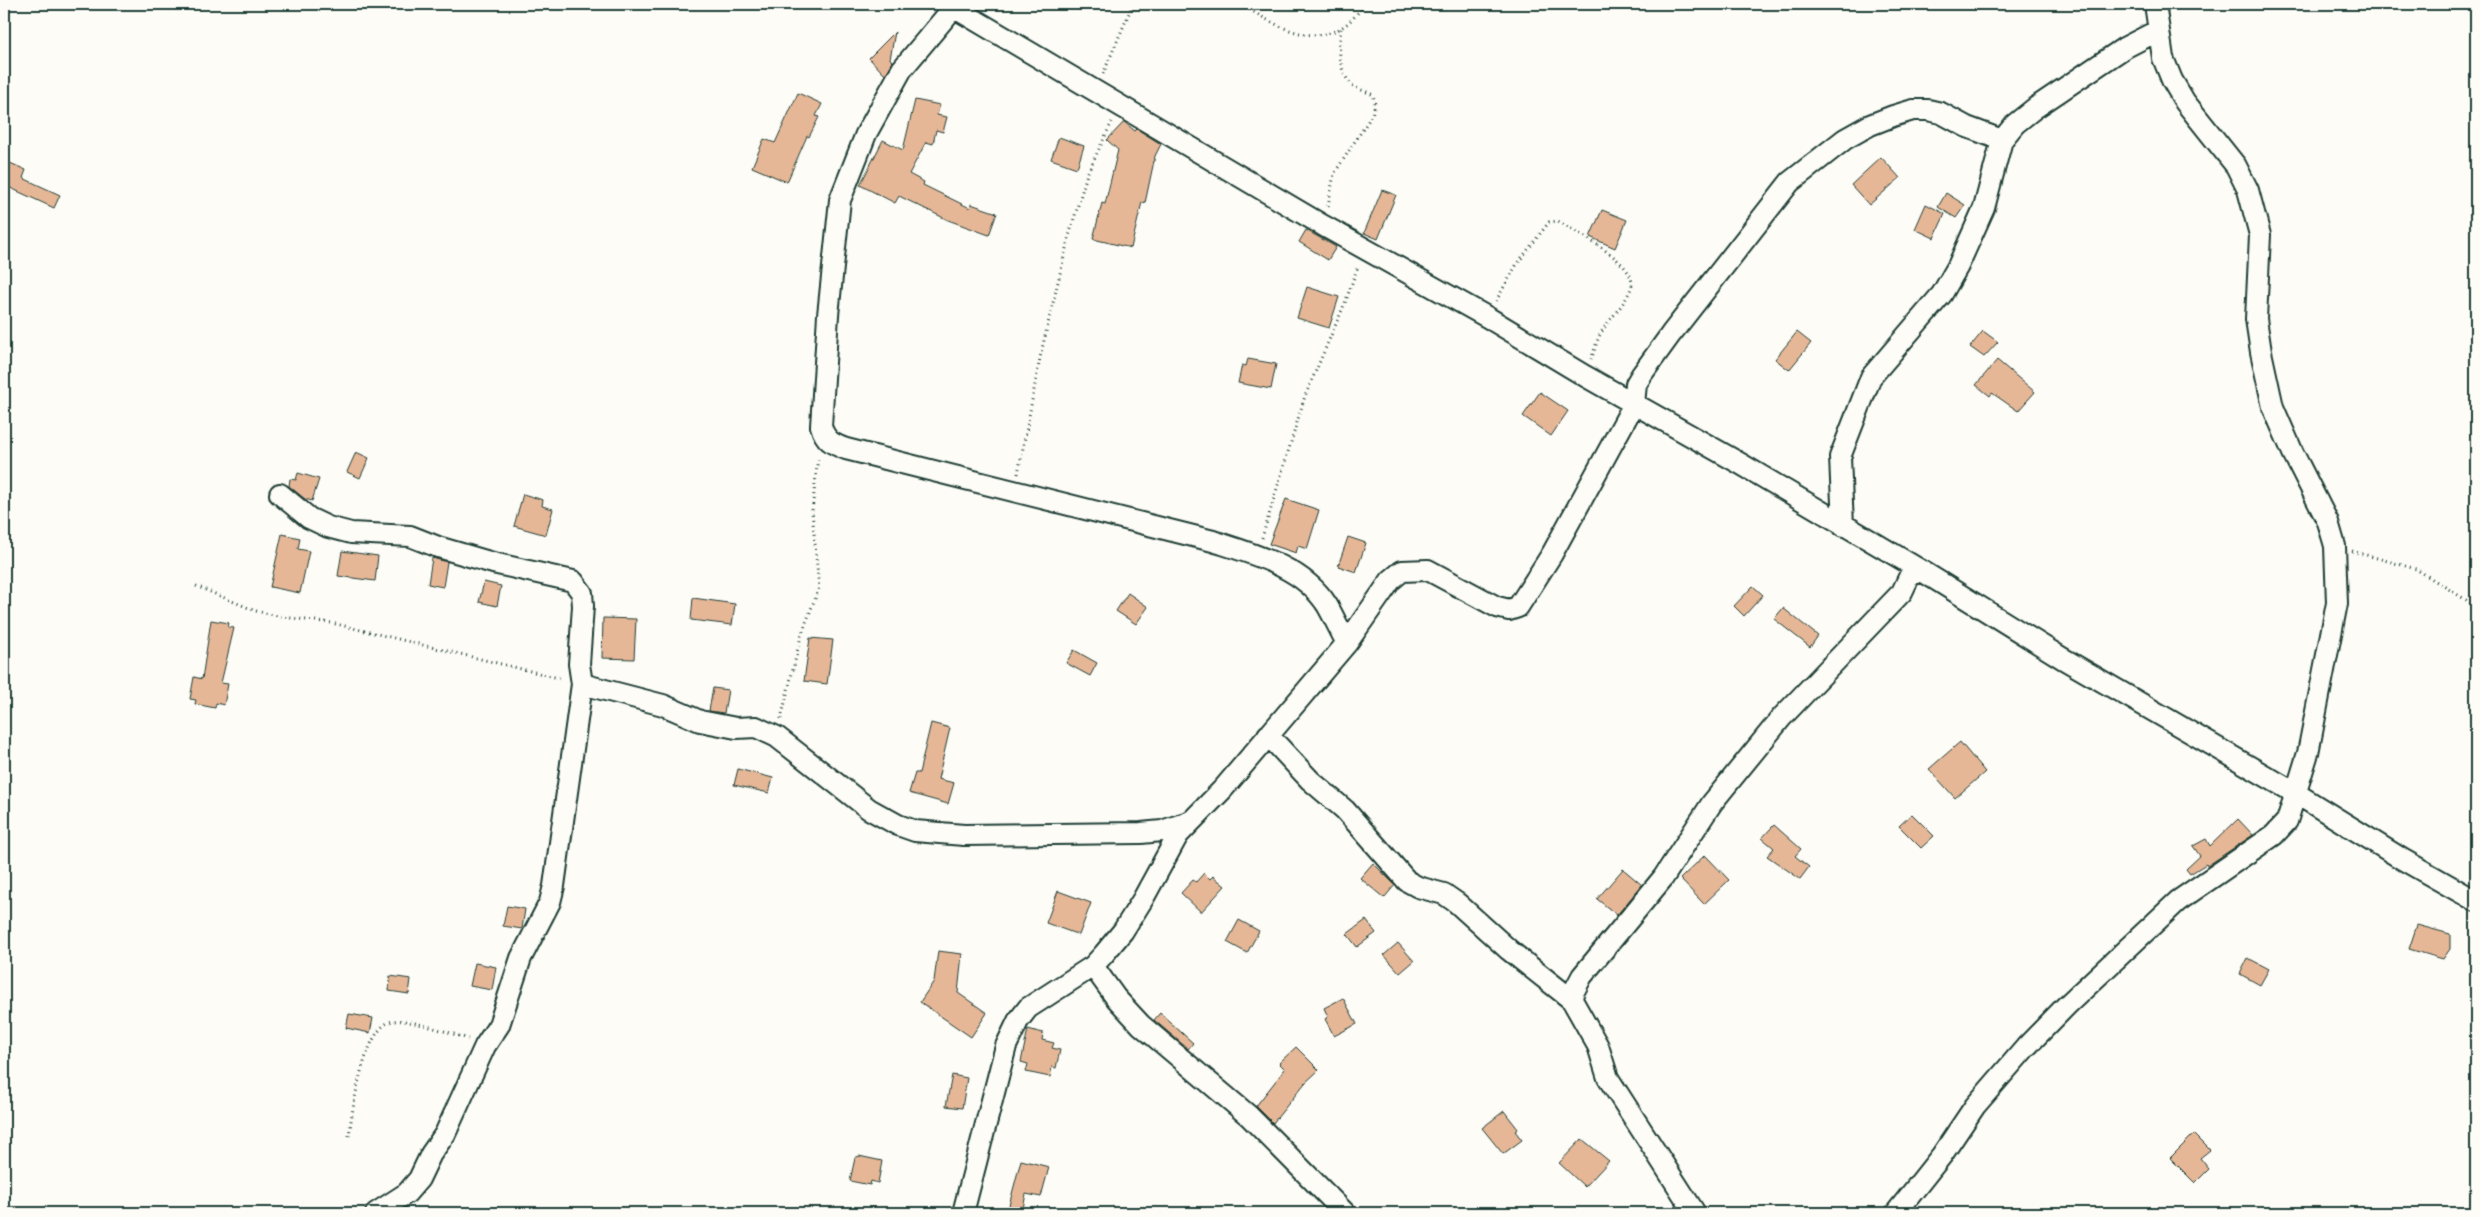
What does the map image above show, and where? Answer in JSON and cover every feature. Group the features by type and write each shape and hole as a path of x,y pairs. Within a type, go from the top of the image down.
{"street":[{"path":"1896,1213 1937,1162 1975,1106 2026,1047 2067,1005 2178,902 2274,835 2287,821 2297,794 2325,669 2337,603 2335,546 2328,522 2293,453 2273,407 2256,319 2260,235 2248,190 2236,166 2176,88 2163,58 2155,4"},
{"path":"1346,643 1326,604 1315,592 1282,566 1257,555 1213,541 846,450 832,444 824,437 821,426 822,410 840,200 866,134 902,69 951,6 1324,226 1487,317 1585,376 1742,464 1843,526 1922,571 2062,658 2297,794 2402,859 2476,901"},
{"path":"1843,526 1840,457 1871,377 1942,294 1958,266 1984,208 2002,140 2015,124 2035,108 2124,48 2158,32"},
{"path":"963,1213 1006,1046 1018,1021 1028,1008 1093,966 1123,931 1143,899 1173,843 1223,789 1346,643 1391,580 1402,571 1428,570 1496,607 1509,610 1518,607 1524,601 1552,554 1634,404 1636,384 1790,182 1845,139 1870,125 1913,110 1928,110 1941,113 1967,127 2002,140"},
{"path":"280,494 310,518 328,527 351,533 410,536 438,548 573,581 582,593 583,606 579,664 582,684 554,886 550,902 521,958 499,1026 485,1046 445,1134 431,1154 419,1179 407,1194 376,1213"},
{"path":"1572,1000 1573,993 1582,976 1663,878 1712,803 1782,717 1902,592 1910,575 1922,571"},
{"path":"582,684 663,705 700,721 736,728 756,727 777,737 870,809 898,825 915,831 964,835 1141,832 1162,830 1193,820"},
{"path":"1268,735 1310,780 1345,810 1407,881 1418,887 1444,894 1457,902 1509,950 1572,1000 1598,1046 1608,1078 1695,1213"},
{"path":"1093,966 1116,998 1141,1025 1256,1122 1345,1213"}],"path":[{"path":"1096,91 1133,4"},
{"path":"1241,4 1281,27 1300,33 1318,34 1341,28 1365,4"},
{"path":"1324,226 1334,174 1372,115 1375,104 1373,96 1353,85 1342,66 1339,47 1341,28"},
{"path":"1014,493 1041,354 1070,236 1087,174 1120,105"},
{"path":"1487,317 1517,264 1549,222 1558,221 1607,252 1627,268 1631,276 1632,287 1601,332 1585,376"},
{"path":"1257,555 1305,396 1346,303 1364,248"},
{"path":"777,737 801,636 819,588 812,511 819,453 824,437"},
{"path":"2335,546 2416,569 2476,606"},
{"path":"196,586 256,611 282,618 332,623 502,662 582,684"},
{"path":"350,1136 356,1087 369,1051 383,1027 393,1021 407,1022 456,1035 485,1046"}],"building":[{"path":"895,32 890,59 893,62 885,75 869,58"},
{"path":"798,93 822,104 816,116 819,117 809,137 807,136 787,182 752,167 764,139 775,143"},
{"path":"915,100 940,105 937,115 947,117 943,132 936,130 933,144 926,142 909,174 924,182 923,185 970,208 971,204 997,213 989,235 948,220 899,196 895,203 860,185 883,140 903,150"},
{"path":"1124,122 1135,131 1137,129 1161,144 1155,156 1145,203 1142,202 1131,248 1093,239 1102,203 1105,204 1118,150 1107,140"},
{"path":"1059,137 1084,146 1077,168 1051,159"},
{"path":"1881,157 1900,178 1869,205 1851,185"},
{"path":"10,163 26,170 23,178 60,195 54,208 4,185 4,177"},
{"path":"1382,190 1396,195 1378,239 1364,233"},
{"path":"1946,193 1965,205 1956,218 1938,207"},
{"path":"1926,204 1945,214 1934,238 1915,229"},
{"path":"1602,210 1627,220 1615,248 1590,237"},
{"path":"1306,230 1336,247 1328,260 1299,242"},
{"path":"1307,287 1339,297 1329,328 1297,318"},
{"path":"1983,331 1998,342 1984,357 1970,347"},
{"path":"1797,332 1811,343 1789,370 1775,359"},
{"path":"1248,359 1276,364 1271,389 1238,383 1242,365 1246,366"},
{"path":"1997,360 2035,392 2018,411 1992,393 1990,396 1976,385"},
{"path":"1540,392 1568,411 1551,436 1523,416"},
{"path":"356,452 369,458 360,478 347,472"},
{"path":"298,473 319,479 312,501 305,499 289,486 290,479 296,480"},
{"path":"523,494 543,500 542,506 553,509 546,535 514,526"},
{"path":"1286,499 1319,510 1307,549 1298,546 1296,553 1269,544"},
{"path":"282,534 300,538 298,549 309,551 300,593 270,587"},
{"path":"1348,537 1366,543 1356,572 1338,566"},
{"path":"342,551 378,556 375,581 338,576"},
{"path":"432,558 447,562 443,587 428,584"},
{"path":"484,582 501,586 497,606 479,602"},
{"path":"1753,586 1763,595 1744,616 1734,606"},
{"path":"1128,593 1148,607 1136,624 1116,611"},
{"path":"693,598 735,604 732,625 691,620"},
{"path":"1783,608 1818,636 1810,647 1774,619"},
{"path":"603,618 636,619 634,659 602,658"},
{"path":"211,620 229,623 228,627 234,628 221,683 228,684 224,705 216,703 215,708 195,704 196,700 190,699 194,677 202,679"},
{"path":"810,638 833,640 827,684 804,681"},
{"path":"1074,650 1097,663 1090,676 1066,663"},
{"path":"713,688 728,690 724,713 709,711"},
{"path":"931,723 950,728 938,779 954,783 948,804 909,793 915,773 919,773"},
{"path":"1960,742 1985,772 1955,798 1929,769"},
{"path":"738,769 773,778 769,793 734,785"},
{"path":"1912,814 1934,836 1921,848 1899,826"},
{"path":"2238,819 2253,835 2207,866 2206,864 2190,874 2186,869 2200,856 2193,846 2206,839 2210,846"},
{"path":"1774,825 1801,849 1795,856 1809,867 1800,879 1767,856 1774,848 1762,838"},
{"path":"1705,855 1729,880 1704,904 1680,879"},
{"path":"1373,863 1395,885 1384,898 1360,878"},
{"path":"1623,869 1642,885 1617,915 1597,899"},
{"path":"1204,873 1210,879 1213,876 1225,886 1201,912 1181,893 1193,880 1196,882"},
{"path":"1058,891 1091,903 1079,935 1046,923"},
{"path":"507,906 525,909 522,929 503,926"},
{"path":"1239,920 1259,931 1247,953 1227,942"},
{"path":"1366,920 1376,933 1357,947 1347,934"},
{"path":"2417,925 2450,934 2450,949 2443,959 2409,949"},
{"path":"1398,943 1414,961 1400,973 1384,955"},
{"path":"938,951 962,954 958,993 987,1013 971,1037 920,1002 934,981"},
{"path":"2248,958 2269,969 2260,985 2240,974"},
{"path":"475,963 496,967 492,990 470,986"},
{"path":"390,976 411,979 409,994 389,991"},
{"path":"1343,998 1357,1024 1334,1036 1325,1019 1328,1017 1324,1008"},
{"path":"1160,1013 1193,1043 1188,1049 1154,1020"},
{"path":"349,1014 373,1018 370,1033 346,1028"},
{"path":"1028,1029 1043,1033 1042,1040 1054,1043 1052,1048 1060,1050 1056,1068 1052,1067 1050,1077 1026,1072 1028,1064 1021,1062"},
{"path":"1296,1047 1319,1070 1305,1083 1273,1123 1256,1106 1285,1069 1279,1063"},
{"path":"952,1075 967,1078 962,1108 946,1106"},
{"path":"1504,1111 1518,1129 1515,1131 1522,1140 1503,1154 1482,1128"},
{"path":"2194,1134 2210,1150 2200,1158 2209,1169 2195,1183 2170,1158"},
{"path":"1582,1139 1609,1161 1585,1187 1559,1163"},
{"path":"859,1156 882,1161 878,1183 871,1181 870,1185 850,1181 855,1158"},
{"path":"1021,1160 1049,1167 1041,1197 1026,1194 1022,1213 1007,1213"}]}
